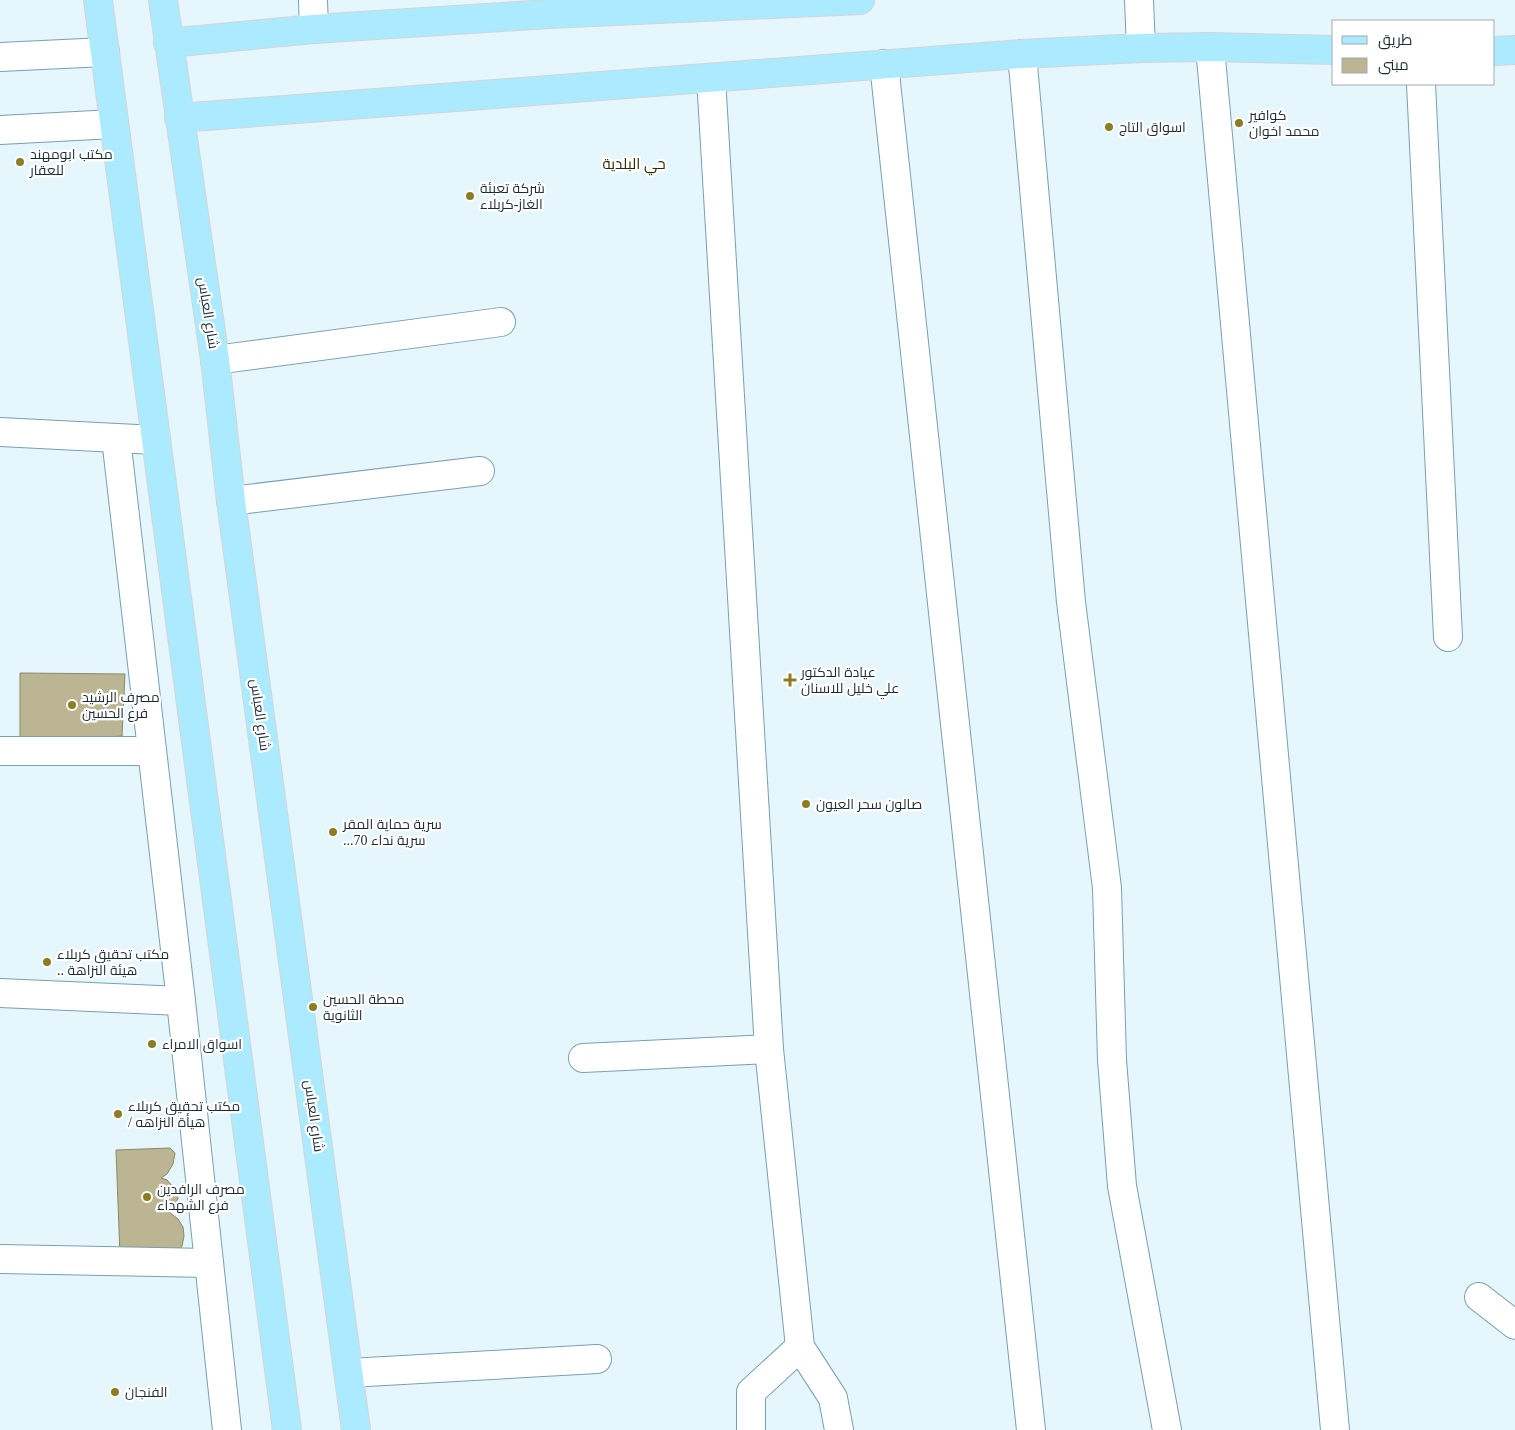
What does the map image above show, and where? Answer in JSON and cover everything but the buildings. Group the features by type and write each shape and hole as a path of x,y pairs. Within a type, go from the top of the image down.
{"main road":[{"path":"98,0 287,1430"},
{"name":"شارع العباس","path":"163,0 215,360 231,501 356,1430"},
{"path":"168,43 548,7 860,0"},
{"path":"179,118 1022,54 1141,48 1210,47 1332,50"},
{"path":"1495,51 1515,50"}],"street":[{"path":"313,0 314,29"},
{"path":"1140,0 1141,48"},
{"path":"1210,47 1335,1430"},
{"path":"0,57 105,52"},
{"path":"1022,54 1071,602 1106,888 1112,1060 1122,1186 1167,1430"},
{"path":"884,64 1031,1430"},
{"path":"711,78 770,1049 800,1347 833,1398 838,1430"},
{"path":"1422,85 1448,636"},
{"path":"0,130 114,124"},
{"path":"215,360 501,322"},
{"path":"0,432 156,440"},
{"path":"116,438 227,1430"},
{"path":"231,501 480,471"},
{"path":"0,752 152,751"},
{"path":"0,993 180,1001"},
{"path":"583,1058 770,1049"},
{"path":"0,1259 209,1263"},
{"path":"1479,1297 1515,1325"},
{"path":"751,1430 751,1392 800,1347"},
{"path":"348,1374 597,1359"},
{"path":"282,1430 287,1430"}],"place":[{"name":"كوافير محمد اخوان","path":"1239,123"},
{"name":"اسواق التاج","path":"1109,127"},
{"name":"مكتب ابومهند للعقار","path":"20,162"},
{"name":"شركة تعبئة الغاز-كربلاء","path":"470,196"},
{"name":"عيادة الدكتور علي خليل للاسنان","path":"790,680"},
{"name":"مصرف الرشيد فرع الحسين","path":"72,705"},
{"name":"صالون سحر العيون","path":"806,804"},
{"name":"سرية حماية المقر ...سرية نداء 70","path":"333,832"},
{"name":"مكتب تحقيق كربلاء .. هيئة النزاهة","path":"47,962"},
{"name":"محطة الحسين الثانوية","path":"313,1007"},
{"name":"اسواق الامراء","path":"152,1044"},
{"name":"مكتب تحقيق كربلاء / هيأة النزاهه","path":"118,1114"},
{"name":"مصرف الرافدين فرع الشهداء","path":"147,1197"},
{"name":"الفنجان","path":"115,1392"}],"district":[{"name":"حي البلدية","path":"634,164"}]}
